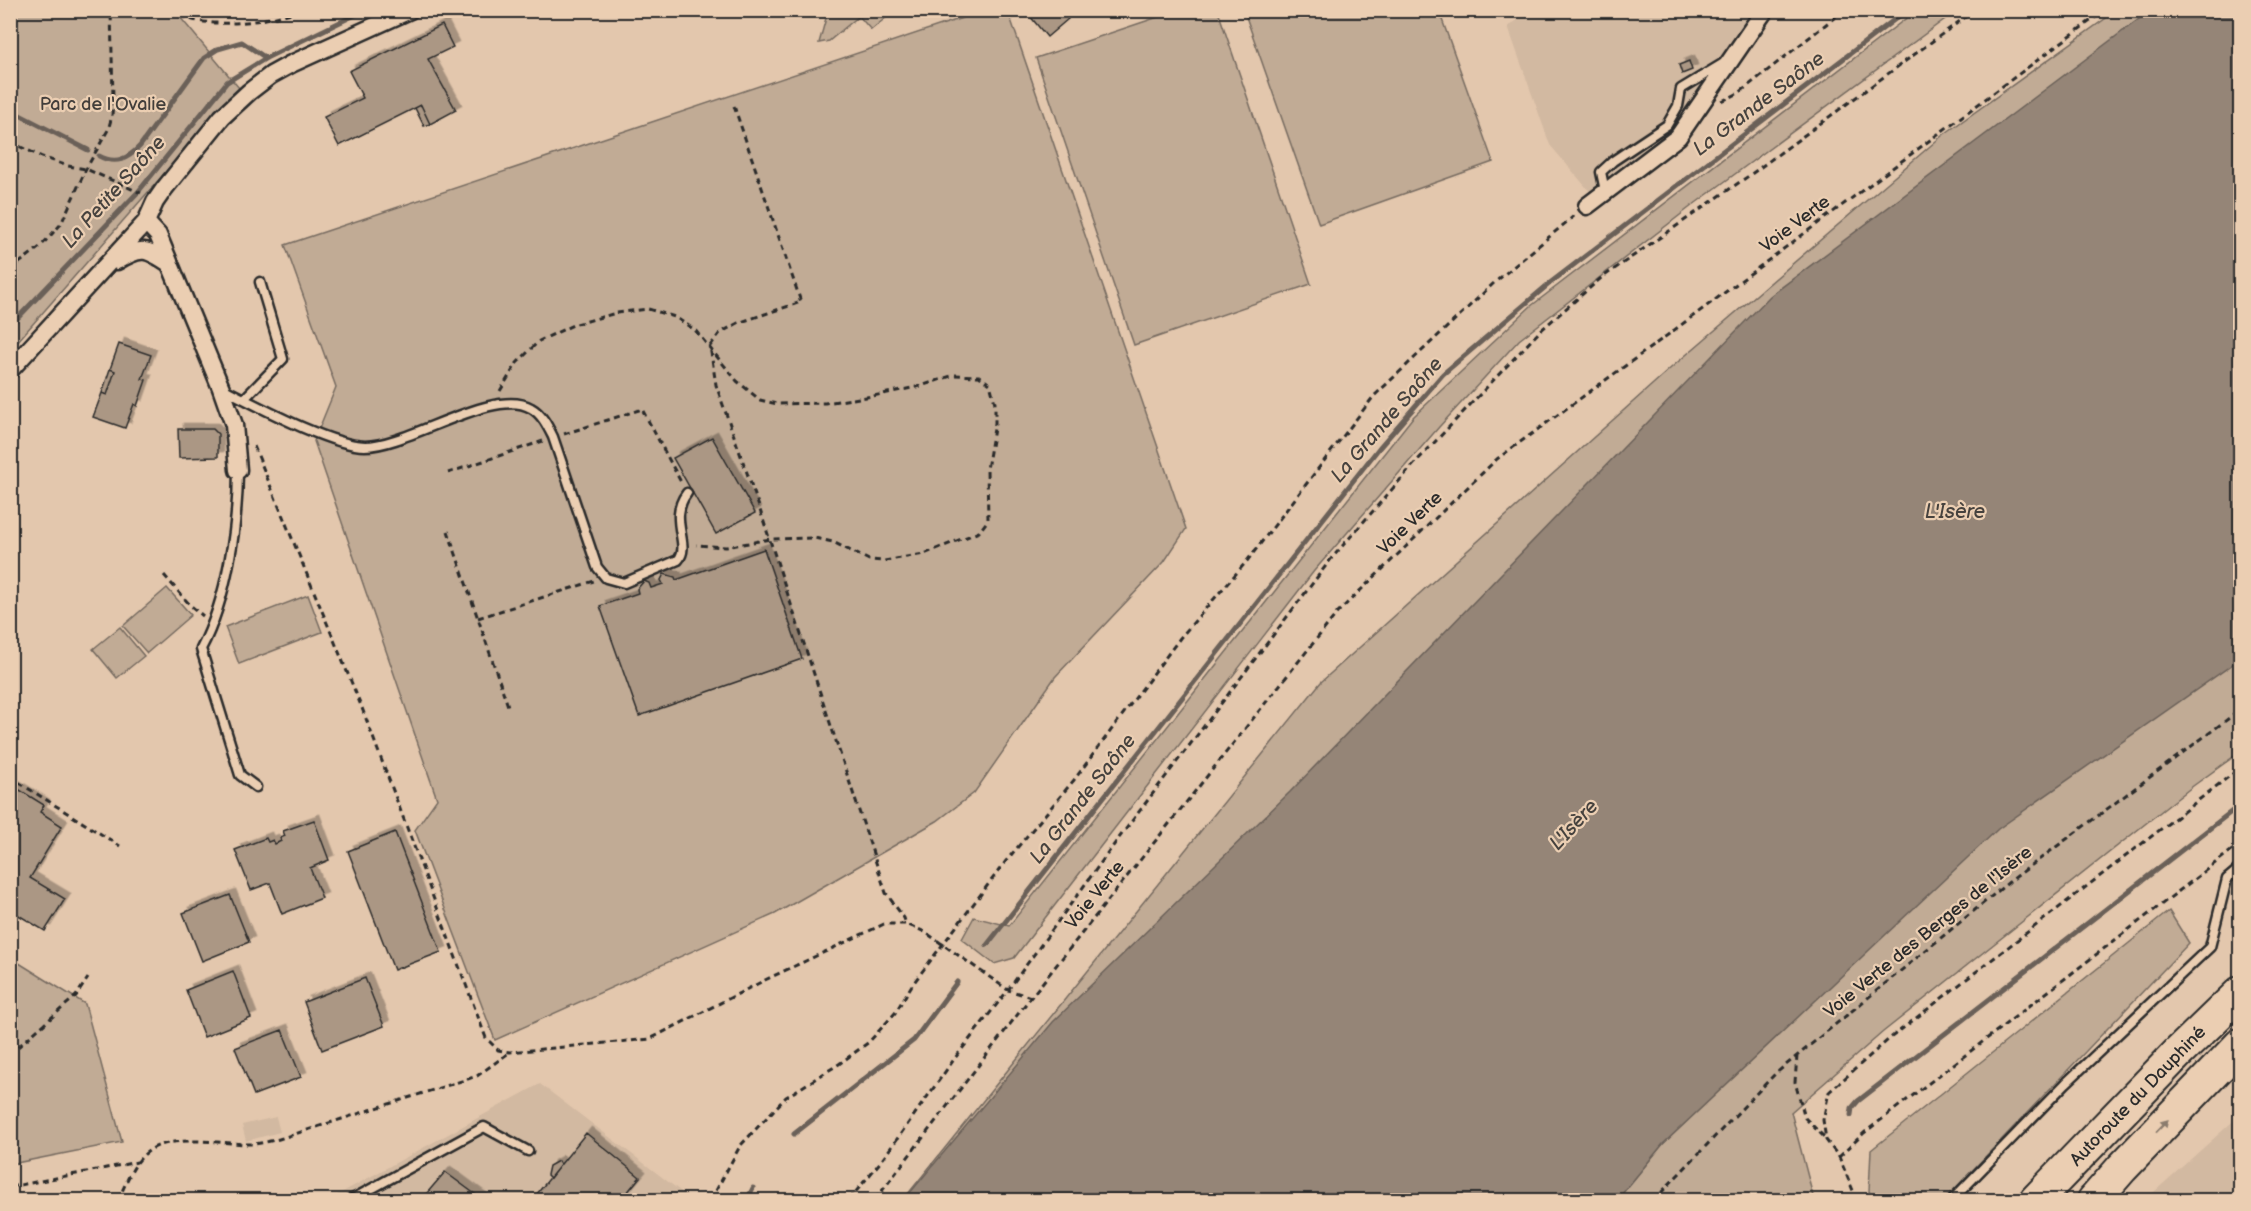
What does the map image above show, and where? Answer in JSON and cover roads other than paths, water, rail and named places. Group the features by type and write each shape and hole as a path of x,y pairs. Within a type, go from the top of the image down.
{"highway":[{"name":"Autoroute du Dauphiné","path":"2036,1200 2178,1053 2241,993"},
{"path":"2094,1200 2241,1045"}],"street":[{"path":"10,370 146,222 164,189 222,117 249,92 271,75 291,64 410,10"},
{"path":"1587,206 1678,137 1701,108 1729,60 1765,10"},
{"path":"146,222 158,235 221,388 234,425 238,470"},
{"path":"102,271 134,251 151,251 170,264"}],"lane":[{"path":"1605,191 1601,172 1666,124 1678,106 1681,89 1729,60"},
{"path":"244,399 283,358 260,282"},
{"path":"221,388 335,439 365,446 397,439 491,406 512,403 531,408 545,422 553,437 597,567 606,578 624,582 678,560 683,549 677,516 680,502 687,493"},
{"path":"238,470 233,537 213,619 201,649 240,776 256,787"},
{"path":"1952,1200 2066,1083 2210,947 2227,879 2241,868"},
{"path":"351,1200 484,1128 528,1151"}],"water":[{"name":"L'Isère","path":"2151,10 2240,11 2240,659 1998,829 1663,1144 1617,1200 904,1200 1053,1022 1290,792 1770,296"}],"waterway":[{"name":"La Petite Saône","path":"10,326 138,192 227,82 266,58 365,10"},
{"name":"La Grande Saône","path":"987,945 1379,448 1443,374 1550,283 1907,10"},
{"path":"99,156 116,160 135,151 204,58 218,49 242,42 266,58"},
{"path":"10,110 88,150"},
{"path":"1851,1115 1852,1108 1858,1101 2240,805"},
{"name":"La Grande Saône","path":"794,1134 914,1040 957,982"},
{"name":"La Grande Saône","path":"747,1200 753,1188"}],"park label":[{"name":"Parc de l'Ovalie","path":"103,104"}]}
